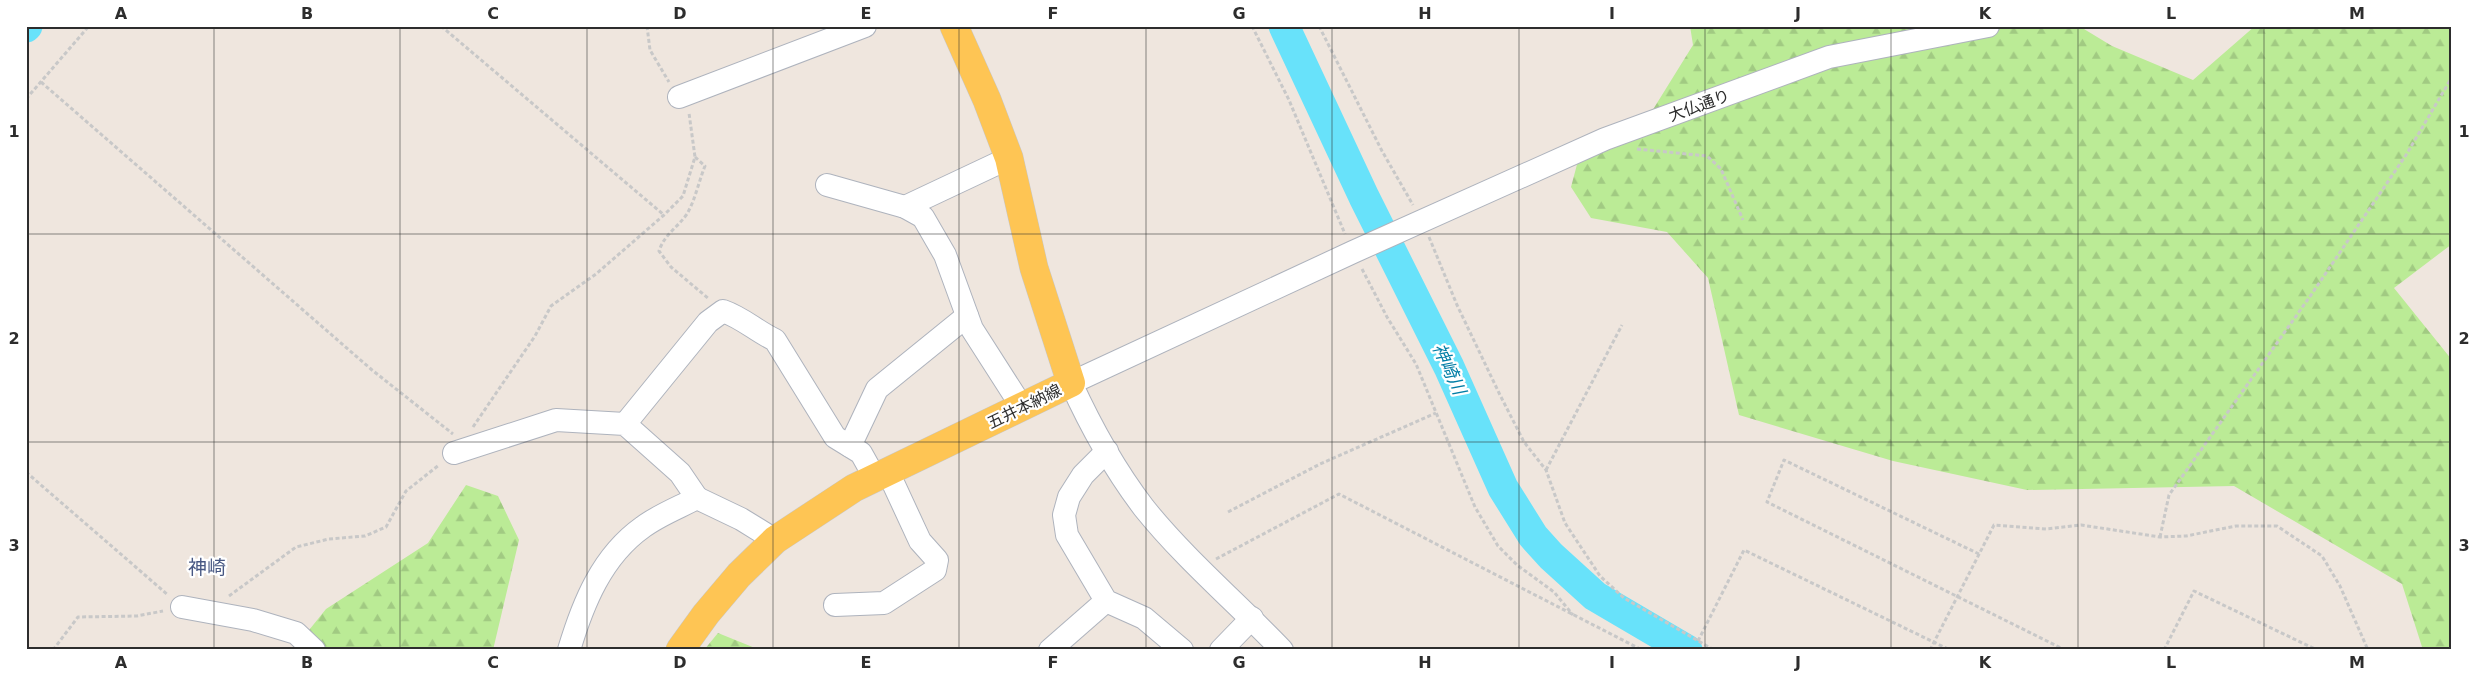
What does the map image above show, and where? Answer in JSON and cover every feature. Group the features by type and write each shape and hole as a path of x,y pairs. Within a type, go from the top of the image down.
{"main road":[{"name":"五井本納線","path":"680,650 706,614 739,575 775,540 854,488 1071,383 1034,268 1009,158 987,100 954,26"}],"street":[{"path":"679,97 865,26"},
{"name":"大仏通り","path":"1071,383 1353,252 1606,139 1829,57 1988,26"},
{"path":"905,206 1009,158"},
{"path":"827,185 905,206 923,217 945,255 972,330 1022,407"},
{"path":"625,424 708,322 723,311 738,317 760,333 775,340 835,437 862,453 881,475 920,541 937,560 935,570 884,603 836,605"},
{"path":"850,446 877,389 967,316"},
{"path":"1071,383 1086,417 1123,479 1145,509 1200,568 1282,650"},
{"path":"458,447 556,420 625,424 680,473 697,498 741,518 775,540"},
{"path":"1107,451 1083,475 1069,497 1064,515 1068,535 1075,550 1106,600 1144,618 1182,650"},
{"path":"569,650 581,610 590,590 625,542 643,526 697,498"},
{"path":"1050,650 1106,600"},
{"path":"182,607 253,620 296,633 314,650"},
{"path":"1221,650 1252,618"}],"path":[{"path":"26,99 89,26"},
{"path":"440,26 664,214"},
{"path":"226,599 296,547 329,539 365,536 386,526 406,491 458,447 535,336 551,306 596,274 682,196 695,157 690,115 650,50 647,26"},
{"path":"1252,26 1289,100 1353,252 1386,317 1416,364 1475,506 1498,546 1517,565 1554,592 1573,615"},
{"path":"1319,26 1382,151 1422,221 1457,305 1524,442 1546,470 1565,523 1600,576 1624,598 1714,650"},
{"path":"2160,537 2169,495 2311,295 2406,155 2452,77"},
{"path":"41,82 458,447"},
{"path":"1606,139 1622,147 1707,156 1721,169 1743,220"},
{"path":"695,157 705,166 688,212 663,239 659,251 671,267 723,311"},
{"path":"1546,470 1622,325"},
{"path":"1228,512 1320,464 1436,413"},
{"path":"1979,554 1784,460 1767,502 2065,650"},
{"path":"26,472 182,607"},
{"path":"1200,568 1339,494 1642,650"},
{"path":"1930,650 1994,525 2046,529 2081,525 2160,537 2186,536 2236,526 2277,526 2322,556 2340,586 2368,650"},
{"path":"1698,642 1744,550 1950,650"},
{"path":"2164,650 2194,591 2317,650"},
{"path":"53,650 78,618 138,616 182,607"}],"green space":[{"path":"1690,26 2079,26 2112,46 2193,80 2255,26 2452,26 2452,244 2394,288 2452,360 2452,650 2423,650 2402,584 2234,486 2027,490 1893,461 1739,415 1708,278 1667,232 1591,218 1571,187 1579,157 1644,124 1693,45"},
{"path":"466,485 498,496 519,540 493,650 293,650 326,609 428,543"},
{"path":"718,633 760,650 704,650"}],"waterway":[{"name":"神崎川","path":"1284,26 1364,197 1449,367 1503,488 1533,536 1551,556 1595,596 1687,650"}],"district":[{"name":"神崎","path":"207,567"}]}
